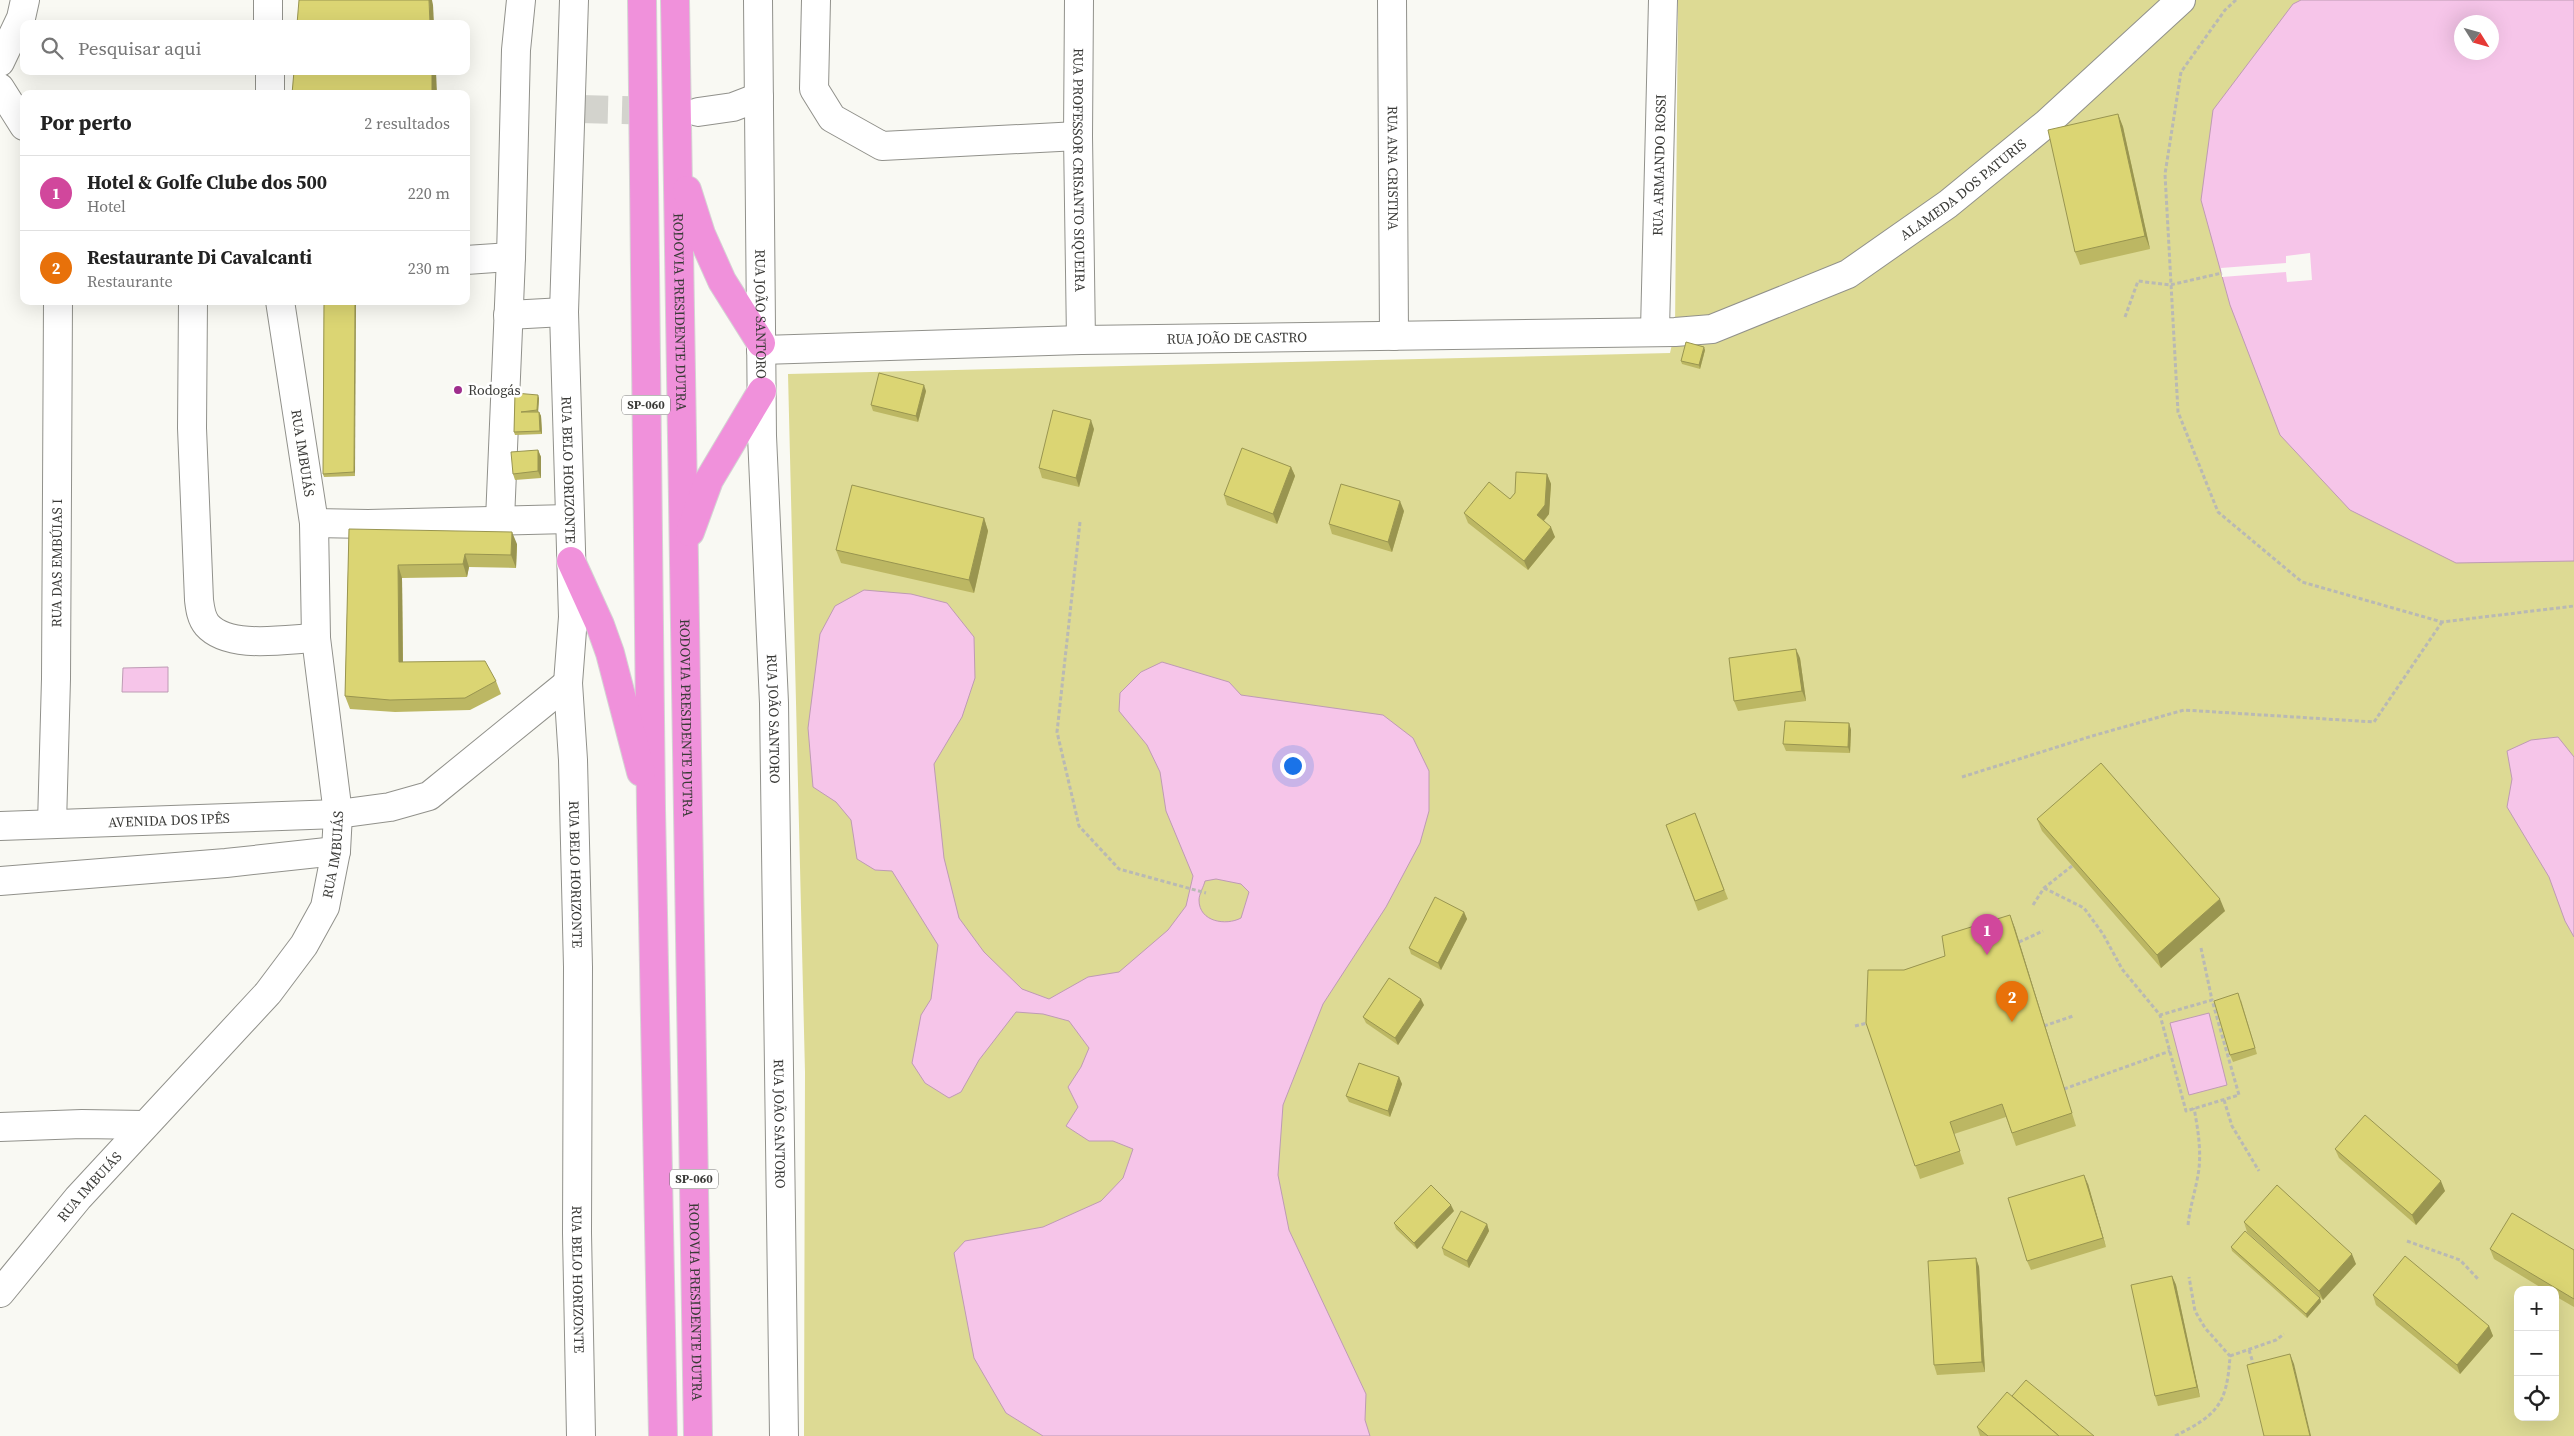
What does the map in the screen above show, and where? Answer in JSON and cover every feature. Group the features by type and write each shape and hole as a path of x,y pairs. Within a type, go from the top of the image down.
{"highway":[{"name":"SP-060","path":"642,0 651,809 663,1436"},
{"name":"RODOVIA PRESIDENTE DUTRA","path":"675,0 698,1436"},
{"path":"678,159 701,234 722,281 761,347"},
{"path":"684,552 710,480 762,391"},
{"path":"571,560 600,625 610,653 651,809"}],"street":[{"path":"20,20 25,0"},
{"path":"268,0 268,20"},
{"path":"500,520 512,257 516,50 521,0"},
{"name":"RUA BELO HORIZONTE","path":"574,0 575,104 564,312 573,617 568,683 573,760 578,967 577,1233 581,1436"},
{"name":"RUA JOÃO SANTORO","path":"758,0 761,347 774,703 784,1436"},
{"path":"816,0 814,89 832,118 882,146 1078,136"},
{"name":"RUA PROFESSOR CRISANTO SIQUEIRA","path":"1079,0 1078,136 1081,340"},
{"name":"RUA ANA CRISTINA","path":"1392,0 1394,336"},
{"name":"RUA ARMANDO ROSSI","path":"1655,330 1663,0"},
{"name":"ALAMEDA DOS PATURIS","path":"1712,329 1848,274 1948,204 2047,124 2181,0"},
{"path":"0,62 20,20"},
{"path":"270,75 270,90"},
{"path":"0,88 20,120"},
{"path":"698,112 733,107 759,97"},
{"path":"470,260 512,257"},
{"name":"RUA DAS EMBÚIAS I","path":"52,824 56,679 58,305"},
{"path":"193,305 192,428 198,600 202,615 207,625 222,636 236,640 316,638"},
{"name":"RUA IMBUIÁS","path":"0,1293 78,1198 268,993 304,945 325,907 336,851 338,814 316,638 314,523 281,305"},
{"path":"508,315 564,312"},
{"name":"RUA JOÃO DE CASTRO","path":"761,347 1712,329"},
{"path":"314,523 368,524 569,518"},
{"name":"AVENIDA DOS IPÊS","path":"0,826 338,814 390,807 429,796 568,683"},
{"path":"0,881 226,863 336,851"},
{"path":"0,1127 82,1124 145,1125"}],"path":[{"path":"2236,0 2226,10 2181,72 2165,174 2178,412 2218,512 2302,582 2442,622 2574,606"},
{"path":"2125,317 2138,281 2170,285 2222,273"},
{"path":"1080,522 1056,732 1079,826 1118,869 1206,893"},
{"path":"1962,777 2092,736 2184,710 2374,722 2442,622"},
{"path":"2033,905 2044,888 2072,866"},
{"path":"2044,888 2084,908 2103,934 2122,969 2160,1015 2186,1111 2239,1096 2212,1000 2201,948"},
{"path":"2019,942 2042,931"},
{"path":"2160,1015 2212,1000"},
{"path":"2044,1026 2073,1016"},
{"path":"1855,1026 1871,1022"},
{"path":"2064,1089 2170,1051"},
{"path":"2224,1100 2232,1126 2259,1171"},
{"path":"2188,1224 2190,1202 2199,1174 2198,1126 2194,1108"},
{"path":"2407,1241 2460,1260 2478,1279"},
{"path":"2175,1436 2205,1421 2221,1404 2229,1374 2230,1356 2205,1328 2195,1311 2189,1277"},
{"path":"2230,1356 2276,1340 2284,1334"},
{"path":"2250,1350 2256,1373"}],"shaded area":[{"path":"1678,0 2574,0 2574,1436 804,1436 805,1072 788,374 1670,353 1675,331"},
{"path":"2301,0 2574,0 2574,561 2456,563 2350,510 2280,435 2230,305 2201,200 2213,110 2293,4"},
{"path":"864,590 911,594 947,603 974,637 975,678 962,717 934,764 944,858 959,918 984,952 1022,989 1049,999 1088,977 1119,972 1168,930 1186,906 1193,876 1166,811 1160,772 1147,745 1119,711 1120,693 1141,672 1162,662 1229,682 1241,695 1383,715 1413,738 1429,771 1429,811 1420,843 1386,907 1323,1004 1283,1105 1278,1175 1289,1230 1366,1394 1365,1420 1370,1436 1043,1436 1006,1413 974,1358 954,1253 965,1241 1043,1227 1101,1201 1123,1178 1133,1149 1113,1141 1089,1141 1066,1126 1078,1107 1068,1087 1081,1067 1089,1048 1069,1021 1043,1014 1016,1012 979,1060 961,1092 949,1098 925,1083 912,1063 921,1015 931,999 938,945 892,871 875,870 857,859 851,820 836,802 813,787 808,728 820,634 835,606","holes":["1216,879 1241,884 1249,892 1241,918 1221,922 1203,913 1199,900 1205,881"]},
{"path":"168,667 168,692 122,692 123,668"},
{"path":"2558,737 2574,757 2574,937 2565,921 2549,877 2507,807 2512,779 2507,751 2531,740"},
{"path":"2209,1013 2227,1085 2189,1095 2170,1023"}],"pier":[{"path":"2310,253 2312,280 2287,282 2286,272 2222,277 2221,268 2286,263 2286,256"}],"building":[{"path":"299,0 429,0 430,20 297,20"},
{"path":"294,75 432,75 432,90 292,90"},
{"path":"2118,114 2145,236 2075,252 2048,130"},
{"path":"324,305 355,305 354,472 323,474"},
{"path":"1686,342 1704,347 1699,365 1681,361"},
{"path":"879,373 924,385 916,416 871,405"},
{"path":"515,393 538,395 537,410 521,412 539,412 540,431 514,432"},
{"path":"1053,410 1091,420 1076,478 1039,468"},
{"path":"1242,448 1291,467 1273,514 1224,495"},
{"path":"538,450 538,471 513,474 511,452"},
{"path":"1516,472 1547,474 1545,505 1537,515 1551,527 1524,561 1464,513 1489,482 1510,499 1515,493"},
{"path":"1341,484 1400,501 1388,542 1329,524"},
{"path":"852,485 984,518 969,580 836,550"},
{"path":"349,529 512,532 511,555 465,554 463,564 398,565 399,662 485,661 496,681 465,698 390,700 345,696"},
{"path":"1796,649 1802,691 1734,701 1729,658"},
{"path":"1785,721 1849,723 1848,747 1783,744"},
{"path":"2101,763 2220,899 2157,955 2037,819"},
{"path":"1695,813 1724,890 1695,901 1666,825"},
{"path":"1435,897 1464,912 1438,963 1409,948"},
{"path":"2010,915 2072,1113 2012,1133 2002,1104 1950,1122 1960,1151 1915,1166 1866,1023 1868,970 1904,970 1945,956 1942,936"},
{"path":"1389,978 1421,999 1395,1038 1363,1017"},
{"path":"2238,993 2255,1048 2230,1055 2214,1001"},
{"path":"1359,1063 1399,1077 1388,1111 1346,1096"},
{"path":"2365,1115 2441,1181 2412,1215 2335,1149"},
{"path":"2084,1175 2103,1238 2027,1261 2008,1198"},
{"path":"1431,1185 1451,1205 1414,1243 1394,1223"},
{"path":"2277,1185 2352,1254 2319,1291 2244,1222"},
{"path":"1461,1211 1487,1224 1467,1261 1442,1248"},
{"path":"2512,1213 2574,1250 2574,1299 2559,1290 2559,1286 2552,1286 2490,1249"},
{"path":"2245,1231 2320,1298 2306,1314 2231,1247"},
{"path":"2405,1256 2489,1326 2457,1365 2373,1295"},
{"path":"1976,1258 1982,1362 1934,1365 1928,1261"},
{"path":"2172,1276 2197,1387 2155,1396 2131,1285"},
{"path":"2290,1354 2310,1436 2264,1436 2247,1365"},
{"path":"2026,1380 2094,1436 2059,1436 2012,1396"},
{"path":"2007,1392 2059,1436 1988,1436 1977,1427"}],"tunnel":[{"path":"580,109 698,112"}],"place":[{"name":"Rodogás","path":"458,390"},
{"name":"Hotel & Golfe Clube dos 500","path":"1987,955"},
{"name":"Restaurante Di Cavalcanti","path":"2012,1022"}]}
